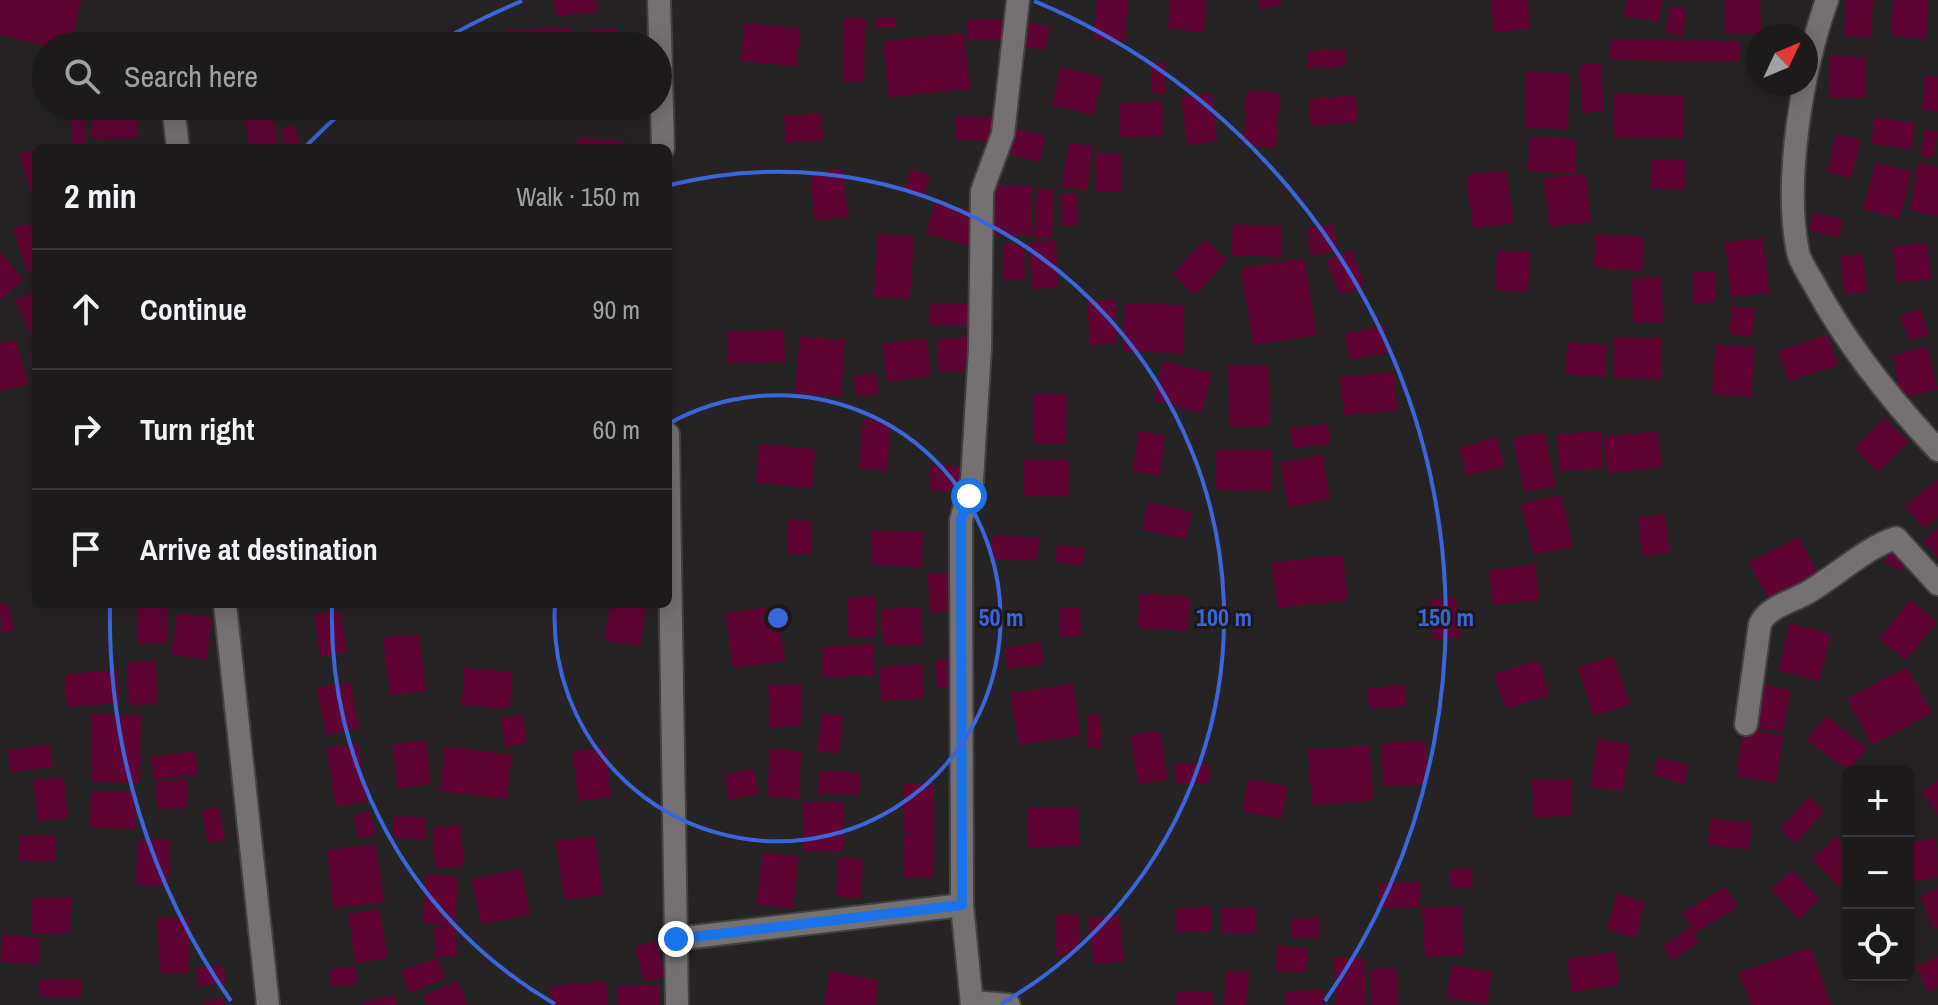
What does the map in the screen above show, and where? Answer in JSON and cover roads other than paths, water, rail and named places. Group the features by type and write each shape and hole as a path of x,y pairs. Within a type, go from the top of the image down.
{"street":[{"path":"659,0 660,32"},
{"path":"1009,1005 972,1004 962,905 961,520 972,481 980,349 982,191 1003,134 1018,0"},
{"path":"1827,0 1814,38 1792,172 1798,254 1833,320 1903,413 1938,450"},
{"path":"175,120 178,144"},
{"path":"662,120 663,144"},
{"path":"1746,724 1760,624 1767,613 1809,592 1896,538 1938,584"},
{"path":"225,608 268,1005"},
{"path":"671,608 677,1005"},
{"path":"676,939 962,905"}]}
